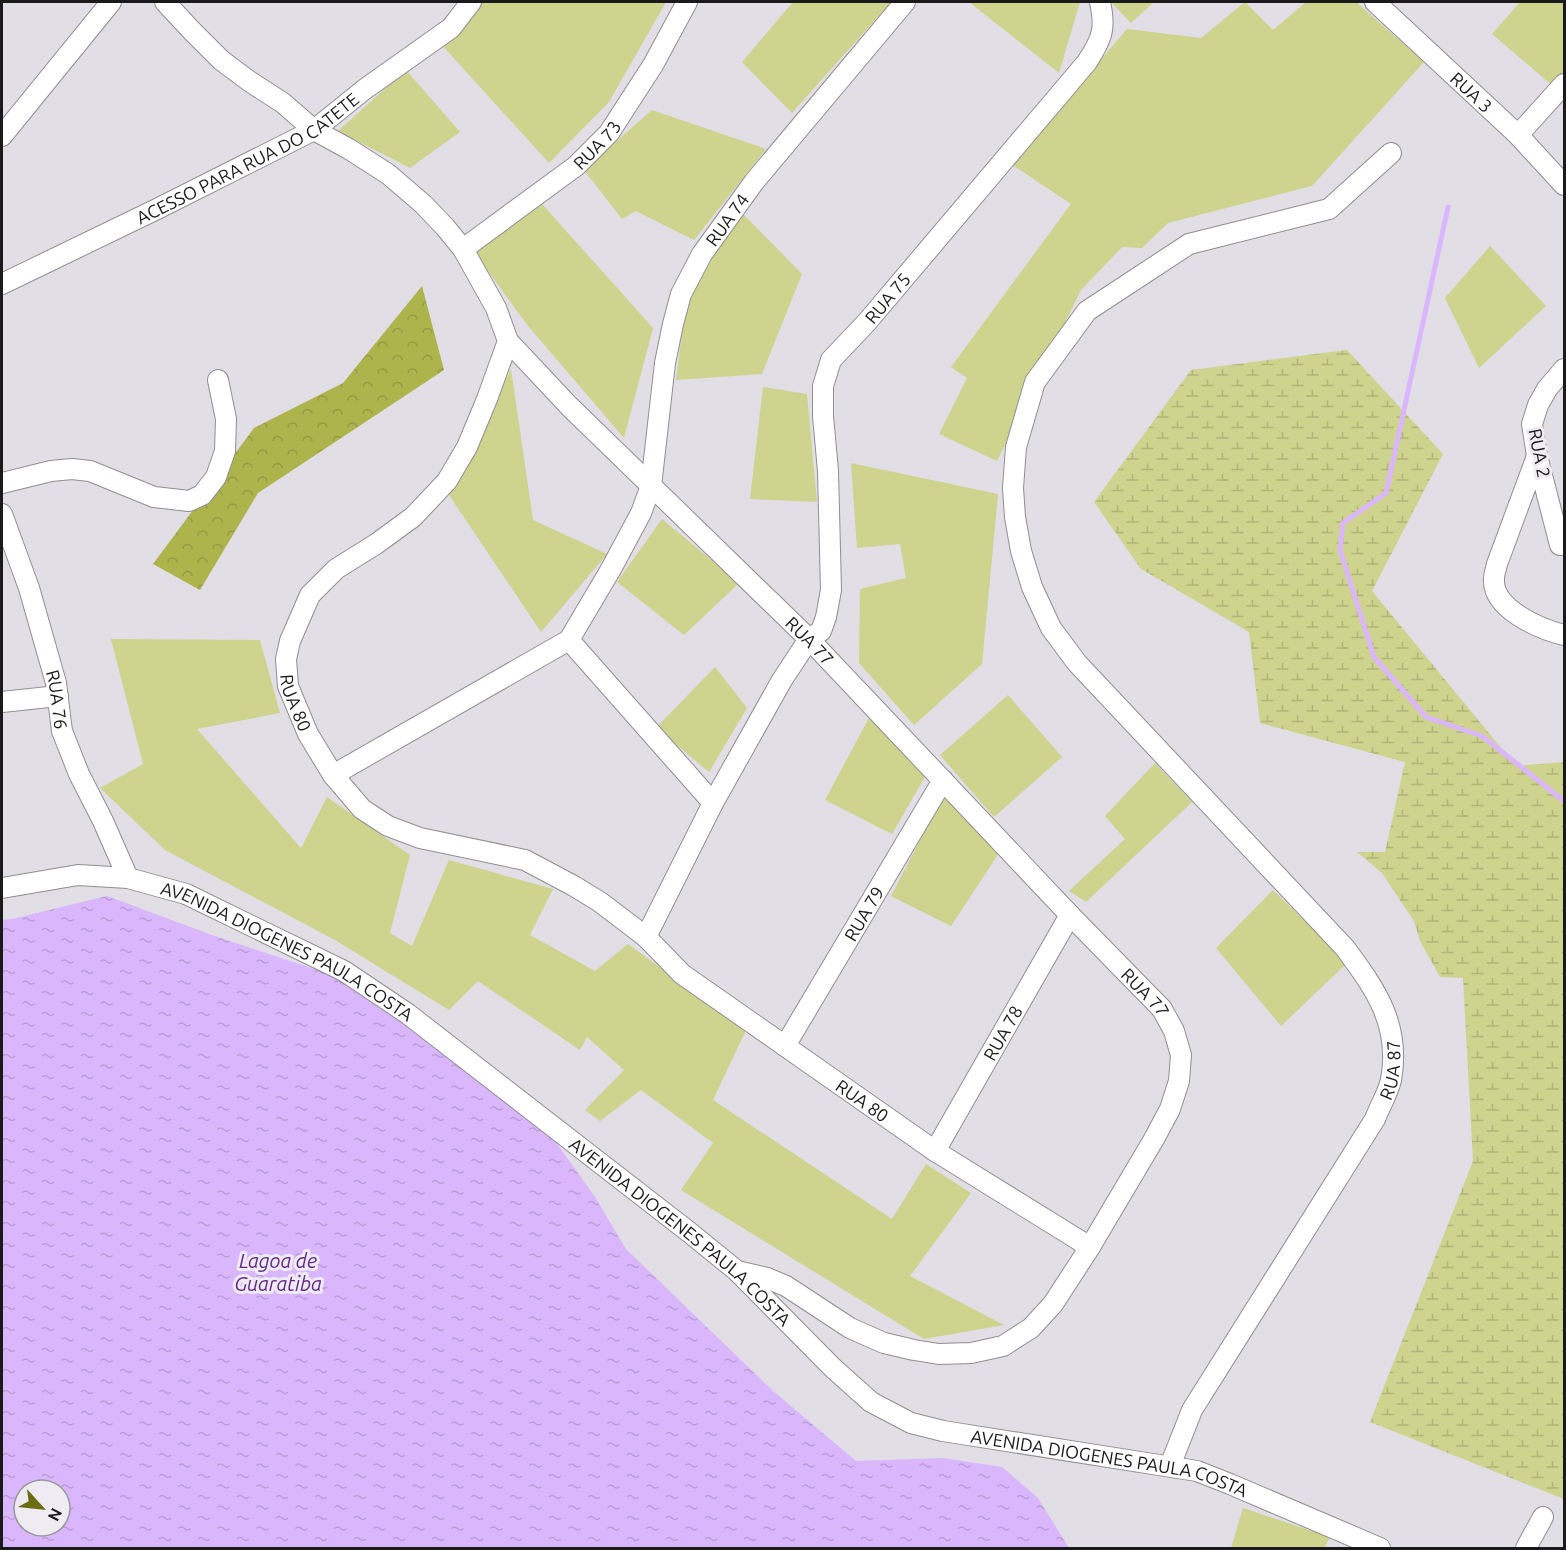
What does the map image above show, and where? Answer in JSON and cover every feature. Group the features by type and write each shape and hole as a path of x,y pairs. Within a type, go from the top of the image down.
{"street":[{"path":"2,136 111,2"},
{"path":"165,2 222,60 283,103 314,130 387,174 423,204 446,227 463,249 496,308 508,342 569,406 651,486"},
{"name":"ACESSO PARA RUA DO CATETE","path":"2,284 314,130 365,89 451,28 471,2"},
{"name":"RUA 73","path":"463,249 576,166 609,133 653,65 687,2"},
{"name":"RUA 74","path":"569,640 616,560 641,513 651,486 665,363 673,324 681,294 702,254 754,182 905,2"},
{"name":"RUA 75","path":"809,639 821,631 831,590 823,386 831,360 867,322 1087,62 1100,43 1103,16 1100,2"},
{"name":"RUA 3","path":"1375,2 1518,135 1564,185"},
{"path":"1518,135 1564,84"},
{"name":"RUA 87","path":"1170,1466 1192,1410 1375,1119 1390,1081 1394,1047 1386,1014 1366,976 1345,948 1077,663 1051,628 1032,587 1021,550 1012,488 1016,447 1035,382 1087,311 1189,244 1329,208 1391,153"},
{"name":"RUA 80","path":"508,342 467,447 447,481 413,517 336,569 322,582 310,596 290,641 286,659 288,686 308,734 333,775 362,809 388,826 420,838 525,860 553,873 600,902 646,937 682,974 784,1046 935,1151 1090,1247"},
{"name":"RUA 2","path":"1560,545 1532,424 1538,405 1547,389 1564,369"},
{"path":"2,483 51,471 72,469 90,471 154,497 189,501 202,495 216,477 225,451 226,419 218,380"},
{"path":"1538,456 1497,564 1494,579 1496,591 1503,603 1515,613 1535,624 1564,634"},
{"name":"RUA 77","path":"651,486 809,639 1162,1009 1174,1031 1181,1055 1179,1081 1170,1109 1090,1247 1053,1304 1031,1328 1003,1346 971,1353 939,1354 884,1342 850,1328 786,1286 767,1278 737,1271"},
{"name":"RUA 76","path":"2,514 29,588 56,683 62,731 79,774 128,878"},
{"path":"646,937 713,803 782,680 809,639"},
{"path":"333,775 569,640 713,803"},
{"path":"2,702 58,696"},
{"name":"RUA 79","path":"784,1046 943,780"},
{"name":"AVENIDA DIOGENES PAULA COSTA","path":"2,888 78,875 128,878 186,894 344,971 408,1014 689,1232 737,1271 833,1368 871,1402 911,1423 943,1431 1197,1471 1380,1548"},
{"name":"RUA 78","path":"935,1151 1070,915"},
{"path":"1526,1548 1543,1517"}],"green space":[{"path":"483,2 666,2 609,102 549,163 440,43"},
{"path":"793,2 891,2 792,113 742,62"},
{"path":"969,2 1080,2 1059,73"},
{"path":"1111,2 1154,2 1131,23"},
{"path":"1245,2 1273,30 1306,2 1356,2 1424,62 1312,186 1168,223 1142,248 1122,247 1081,290 997,461 939,434 967,378 951,367 1071,204 1011,164 1127,29 1201,38"},
{"path":"1520,2 1564,2 1564,74 1554,87 1492,34"},
{"path":"406,70 460,132 410,168 338,131"},
{"path":"652,110 766,149 694,240 636,211 622,219 584,170"},
{"path":"542,204 653,328 624,438 528,326 475,253"},
{"path":"742,213 802,274 762,374 676,380 688,286"},
{"path":"1490,246 1546,306 1479,368 1445,298"},
{"path":"422,286 444,370 258,493 200,590 153,564 254,428 343,383"},
{"path":"1347,350 1443,454 1372,591 1516,766 1564,762 1564,1499 1370,1422 1473,1161 1463,978 1440,977 1420,941 1414,921 1382,873 1357,852 1385,852 1405,762 1260,723 1249,632 1141,569 1094,502 1191,370"},
{"path":"511,369 533,520 607,554 541,632 449,495"},
{"path":"763,387 807,394 817,502 750,499"},
{"path":"851,463 998,494 982,664 914,725 859,663 860,589 906,578 900,544 857,548"},
{"path":"662,519 739,583 684,635 617,582"},
{"path":"111,639 260,640 280,713 197,729 301,848 327,797 410,855 390,933 412,946 449,860 553,889 530,935 595,971 628,944 746,1030 713,1100 892,1219 926,1164 971,1193 910,1276 1004,1325 924,1339 681,1190 713,1143 641,1090 600,1121 585,1110 624,1070 587,1037 580,1050 478,981 449,1010 335,940 165,850 100,788 143,764"},
{"path":"715,667 747,708 709,772 656,728"},
{"path":"1008,695 1062,757 994,817 940,755"},
{"path":"870,716 925,777 892,834 825,800"},
{"path":"1155,763 1192,802 1086,902 1069,891 1125,839 1105,816"},
{"path":"945,792 999,853 951,926 891,896"},
{"path":"1273,890 1347,963 1281,1026 1216,948"},
{"path":"1243,1508 1330,1537 1324,1548 1231,1548"}],"water":[{"name":"Lagoa de Guaratiba","path":"107,896 212,935 332,975 423,1035 553,1138 595,1197 626,1249 772,1390 856,1461 943,1458 1002,1467 1038,1498 1069,1548 2,1548 2,920"}],"waterway":[{"path":"1448,207 1386,493 1343,523 1340,550 1374,657 1426,717 1482,736 1564,801"}]}
